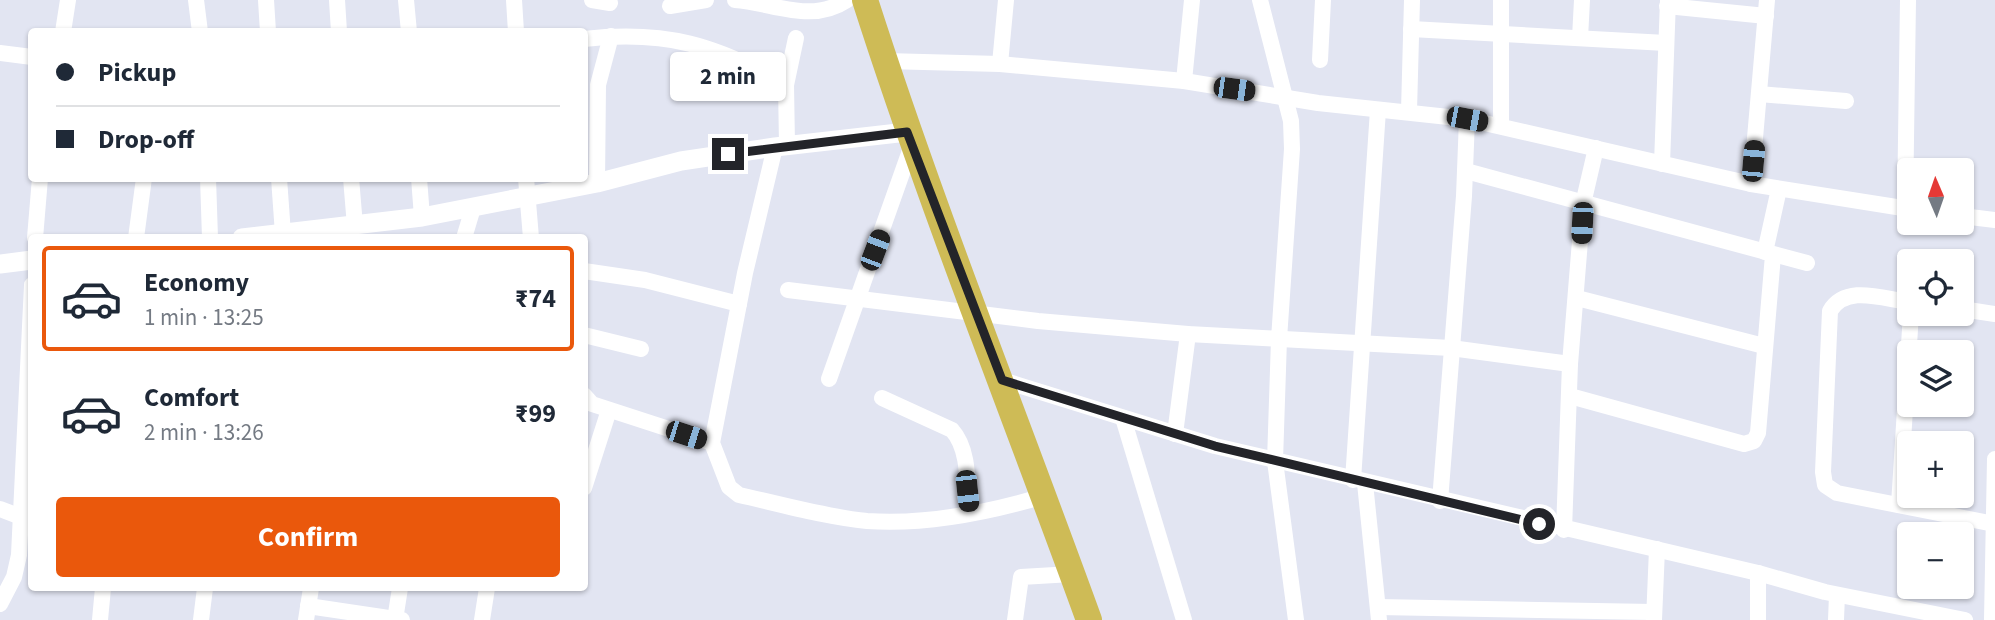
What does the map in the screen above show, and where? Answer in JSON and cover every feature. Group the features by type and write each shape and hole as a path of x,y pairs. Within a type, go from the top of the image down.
{"highway":[{"path":"866,0 910,139 1002,380 1089,620"}],"street":[{"path":"64,28 68,0"},
{"path":"197,0 200,28"},
{"path":"265,0 268,28"},
{"path":"337,0 339,28"},
{"path":"406,0 409,28"},
{"path":"514,0 516,28"},
{"path":"592,0 610,3"},
{"path":"670,6 706,0"},
{"path":"735,0 806,13 828,10 847,0"},
{"path":"1000,64 1006,0"},
{"path":"1184,81 1192,0"},
{"path":"1260,0 1291,121 1292,149 1279,339 1275,461 1296,620"},
{"path":"1320,60 1323,0"},
{"path":"1409,111 1412,0"},
{"path":"1501,0 1501,126"},
{"path":"1580,38 1582,0"},
{"path":"1907,158 1908,0"},
{"path":"1662,164 1668,3 1766,8 1751,184"},
{"path":"1411,29 1665,43"},
{"path":"588,39 611,36 669,38 722,51 786,85"},
{"path":"597,183 598,85 611,36"},
{"path":"796,37 786,85 781,146 738,304 712,443 729,487 740,495 865,521 892,522 970,512 1044,496"},
{"path":"0,53 28,56"},
{"path":"885,61 1000,64 1184,81 1378,110 1409,111 1467,119 1751,184 1897,207"},
{"path":"1759,94 1846,101"},
{"path":"1378,110 1361,343 1359,481 1378,613 1653,616 1657,549"},
{"path":"1440,501 1466,172 1467,119"},
{"path":"279,182 283,234 473,208 527,188 597,183 681,161 781,146 910,139 830,379"},
{"path":"1564,530 1570,364 1583,204 1596,148"},
{"path":"1466,172 1807,263"},
{"path":"34,234 40,182"},
{"path":"137,234 143,182"},
{"path":"208,182 210,234"},
{"path":"351,182 355,226"},
{"path":"419,182 422,216"},
{"path":"527,188 531,234"},
{"path":"1570,396 1744,444 1754,441 1758,433 1769,253 1779,189"},
{"path":"465,234 473,208"},
{"path":"1974,217 1995,220"},
{"path":"0,264 28,260"},
{"path":"588,272 645,280 738,304"},
{"path":"788,290 977,315 1188,334 1451,348 1570,364"},
{"path":"1897,300 1849,294 1836,301 1830,311 1823,472 1825,485 1837,493 1897,505"},
{"path":"1577,298 1764,345"},
{"path":"1974,311 1995,314"},
{"path":"1903,431 1909,326"},
{"path":"1175,434 1188,334"},
{"path":"588,336 641,349"},
{"path":"0,604 14,577 21,517 28,369"},
{"path":"1002,380 1175,434 1275,461 1758,573 1923,616 1965,620"},
{"path":"882,398 952,430 963,448 970,512"},
{"path":"588,400 609,411 712,443"},
{"path":"588,476 609,411"},
{"path":"1123,418 1184,620"},
{"path":"1992,620 1995,459"},
{"path":"1915,508 1994,523"},
{"path":"0,509 21,517"},
{"path":"1758,573 1758,620"},
{"path":"1015,620 1021,577 1072,574"},
{"path":"100,620 103,591"},
{"path":"201,620 205,591"},
{"path":"311,591 307,613 402,620"},
{"path":"396,620 400,591"},
{"path":"482,620 487,591"},
{"path":"1836,620 1837,595"}],"route":[{"path":"728,154 907,132 1002,380 1215,446 1539,524"}]}
